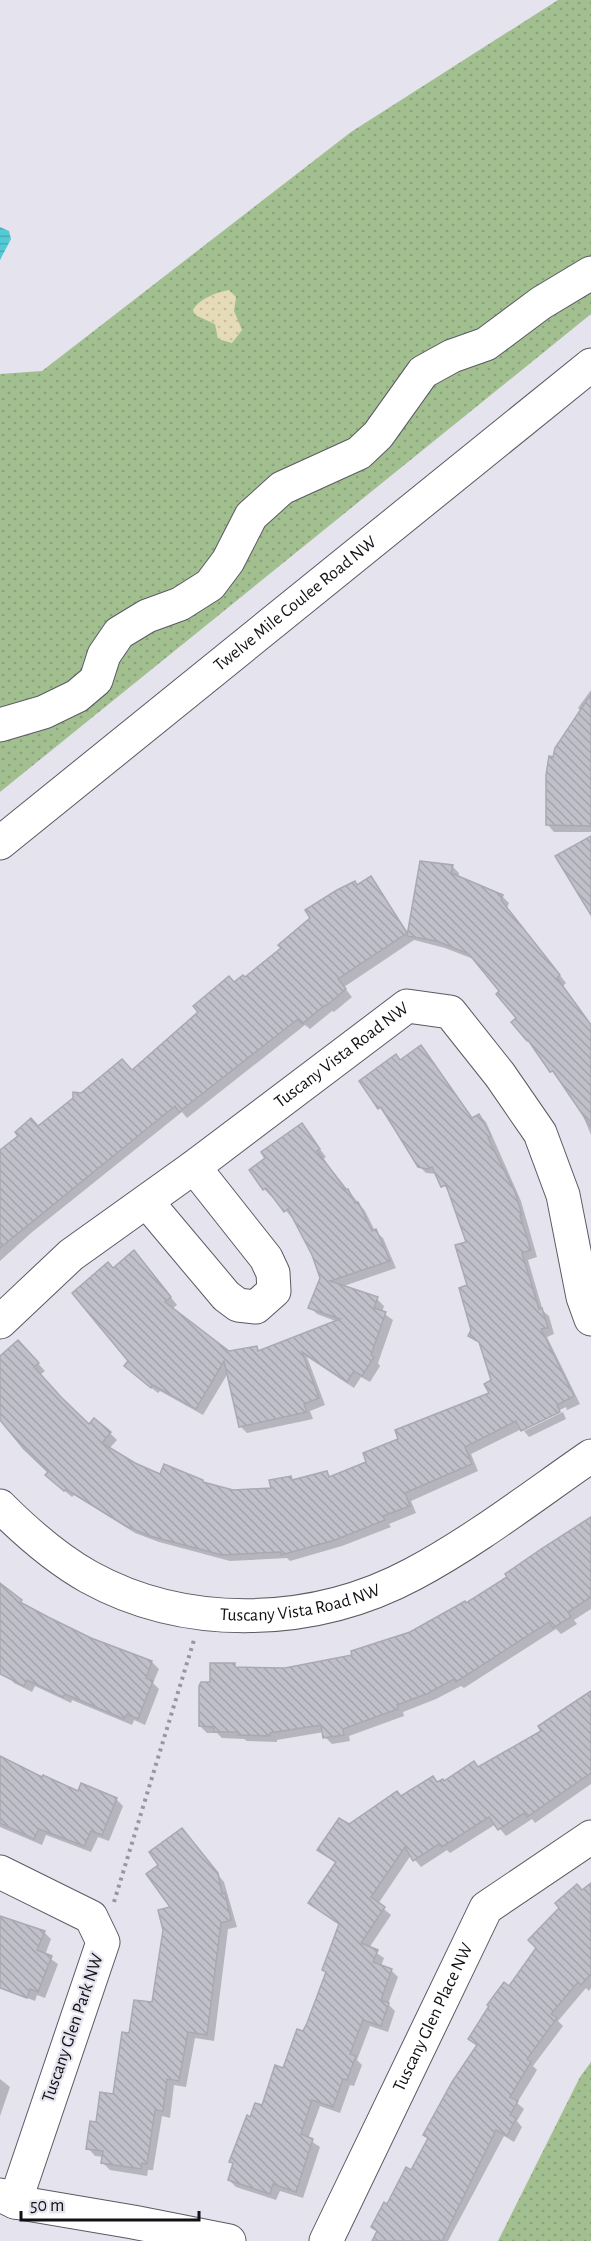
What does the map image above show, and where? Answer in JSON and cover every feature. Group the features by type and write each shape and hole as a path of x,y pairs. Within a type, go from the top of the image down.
{"street":[{"path":"0,725 44,712 77,696 96,680 104,655 119,633 147,616 180,604 210,585 228,561 250,516 282,488 358,453 378,435 423,372 452,356 486,344 541,303 591,273"},
{"name":"Twelve Mile Coulee Road NW","path":"0,843 591,365"},
{"name":"Tuscany Vista Road NW","path":"0,1322 71,1255 147,1202 407,1006 450,1012 500,1075 540,1133 563,1195 583,1297 591,1319"},
{"path":"147,1202 226,1296 238,1305 256,1307 274,1291 273,1273 266,1258 194,1167"},
{"name":"Tuscany Vista Road NW","path":"0,1506 35,1541 89,1577 145,1601 199,1614 242,1616 303,1612 356,1598 412,1575 486,1529 591,1456"},
{"name":"Tuscany Glen Place NW","path":"326,2241 486,1908 591,1837"},
{"path":"0,1872 91,1917"},
{"name":"Tuscany Glen Park NW","path":"91,1917 102,1942 7,2198 229,2241"}],"path":[{"path":"91,1917 113,1904 194,1641 199,1614"}],"green space":[{"path":"558,0 591,0 591,314 0,792 0,374 42,371 351,132"},
{"path":"591,2062 591,2241 498,2241 580,2077"}],"sand":[{"path":"229,290 236,297 234,311 242,330 232,343 218,339 215,324 195,315 193,310 209,297"}],"water":[{"path":"0,227 9,231 11,239 0,260"}],"building":[{"path":"591,694 591,826 546,825 546,775 549,756 553,757 555,748"},
{"path":"591,836 591,915 555,856"},
{"path":"420,861 453,865 451,873 503,895 501,900 560,975 557,978 591,1025 591,1127 553,1071 550,1072 528,1040 511,1022 516,1018 496,994 499,991 469,954 437,941 407,936"},
{"path":"371,876 407,933 338,979 346,989 326,1006 302,1024 298,1019 179,1112 175,1106 0,1248 0,1150 18,1136 15,1132 31,1118 38,1126 73,1098 73,1092 81,1093 122,1059 132,1070 198,1012 193,1006 229,976 234,982 243,975 245,977 281,948 278,945 310,918 305,910 337,890 355,881 357,885"},
{"path":"421,1045 472,1118 479,1114 491,1136 488,1138 515,1192 522,1215 520,1216 531,1250 522,1253 539,1309 542,1308 548,1328 541,1329 574,1396 557,1405 560,1412 521,1431 516,1421 465,1447 472,1464 405,1493 410,1506 383,1516 385,1520 335,1540 281,1555 281,1552 222,1555 150,1536 126,1526 66,1489 64,1491 45,1475 48,1472 24,1449 0,1420 0,1356 18,1340 39,1363 34,1367 61,1397 89,1424 94,1418 111,1432 102,1443 135,1463 160,1474 164,1464 203,1480 203,1482 233,1490 271,1488 269,1480 291,1476 292,1480 327,1471 329,1477 366,1462 363,1453 398,1439 395,1430 489,1393 484,1384 491,1380 479,1342 468,1336 471,1330 459,1288 467,1285 455,1245 466,1242 446,1185 441,1187 432,1167 427,1169 418,1167 381,1107 378,1109 359,1081 396,1054 400,1060"},
{"path":"302,1123 320,1149 317,1151 346,1190 348,1189 355,1203 358,1202 372,1231 376,1229 390,1261 330,1281 378,1297 374,1308 386,1312 371,1355 374,1357 362,1376 354,1371 347,1382 302,1352 319,1398 304,1404 307,1412 239,1427 224,1361 196,1409 153,1385 151,1388 124,1366 128,1361 72,1293 108,1262 113,1268 134,1250 171,1297 165,1302 229,1351 257,1346 258,1351 340,1319 308,1308 320,1278 312,1255 288,1209 284,1212 266,1188 263,1190 249,1170 265,1158 261,1152"},
{"path":"591,1517 591,1597 568,1612 571,1617 553,1628 549,1622 456,1682 454,1679 429,1693 397,1705 398,1709 343,1729 344,1735 323,1738 321,1725 270,1733 270,1736 214,1732 214,1727 199,1726 199,1686 201,1682 210,1682 210,1663 235,1663 235,1667 285,1668 352,1655 351,1651 410,1632 465,1601 466,1603 507,1577 505,1574 541,1549"},
{"path":"0,1583 22,1600 20,1602 48,1617 91,1638 152,1661 146,1678 153,1681 138,1719 127,1714 124,1719 65,1694 63,1697 27,1680 24,1686 0,1674"},
{"path":"591,1691 591,1773 527,1817 524,1813 498,1830 489,1817 442,1847 439,1844 413,1861 405,1847 371,1897 385,1907 361,1943 378,1950 373,1962 392,1969 381,2000 389,2003 381,2026 363,2020 350,2054 356,2056 347,2080 343,2079 333,2107 312,2100 301,2134 313,2139 296,2192 273,2184 270,2194 228,2180 233,2163 229,2162 247,2115 250,2117 255,2103 262,2105 275,2065 283,2068 297,2029 303,2031 307,2023 326,1972 322,1970 339,1924 308,1903 336,1862 317,1850 339,1818 349,1824 397,1791 401,1796 433,1776 437,1782 443,1779 444,1781 474,1761 478,1767 541,1731 538,1726"},
{"path":"0,1756 42,1777 43,1775 78,1791 81,1783 117,1798 102,1835 91,1831 84,1846 39,1829 34,1839 0,1823"},
{"path":"182,1828 218,1873 231,1920 221,1923 207,2035 188,2032 179,2081 167,2079 163,2111 155,2110 147,2164 142,2163 141,2169 101,2163 103,2151 86,2149 90,2121 96,2122 100,2092 113,2094 122,2032 129,2033 134,2000 152,2002 163,1930 158,1910 170,1907 146,1874 158,1865 149,1852"},
{"path":"591,1883 591,1974 581,1985 578,1982 551,2014 557,2018 527,2059 531,2062 510,2097 518,2101 510,2115 516,2118 507,2136 496,2130 442,2241 372,2241 377,2231 371,2227 384,2202 387,2204 406,2167 411,2170 428,2138 423,2135 452,2082 477,2045 468,2039 489,2006 487,2005 504,1982 509,1986 536,1948 528,1940 559,1908 555,1903 577,1884 582,1890"},
{"path":"0,1916 45,1931 37,1950 52,1956 38,1992 30,1989 27,1998 0,1988"}]}
